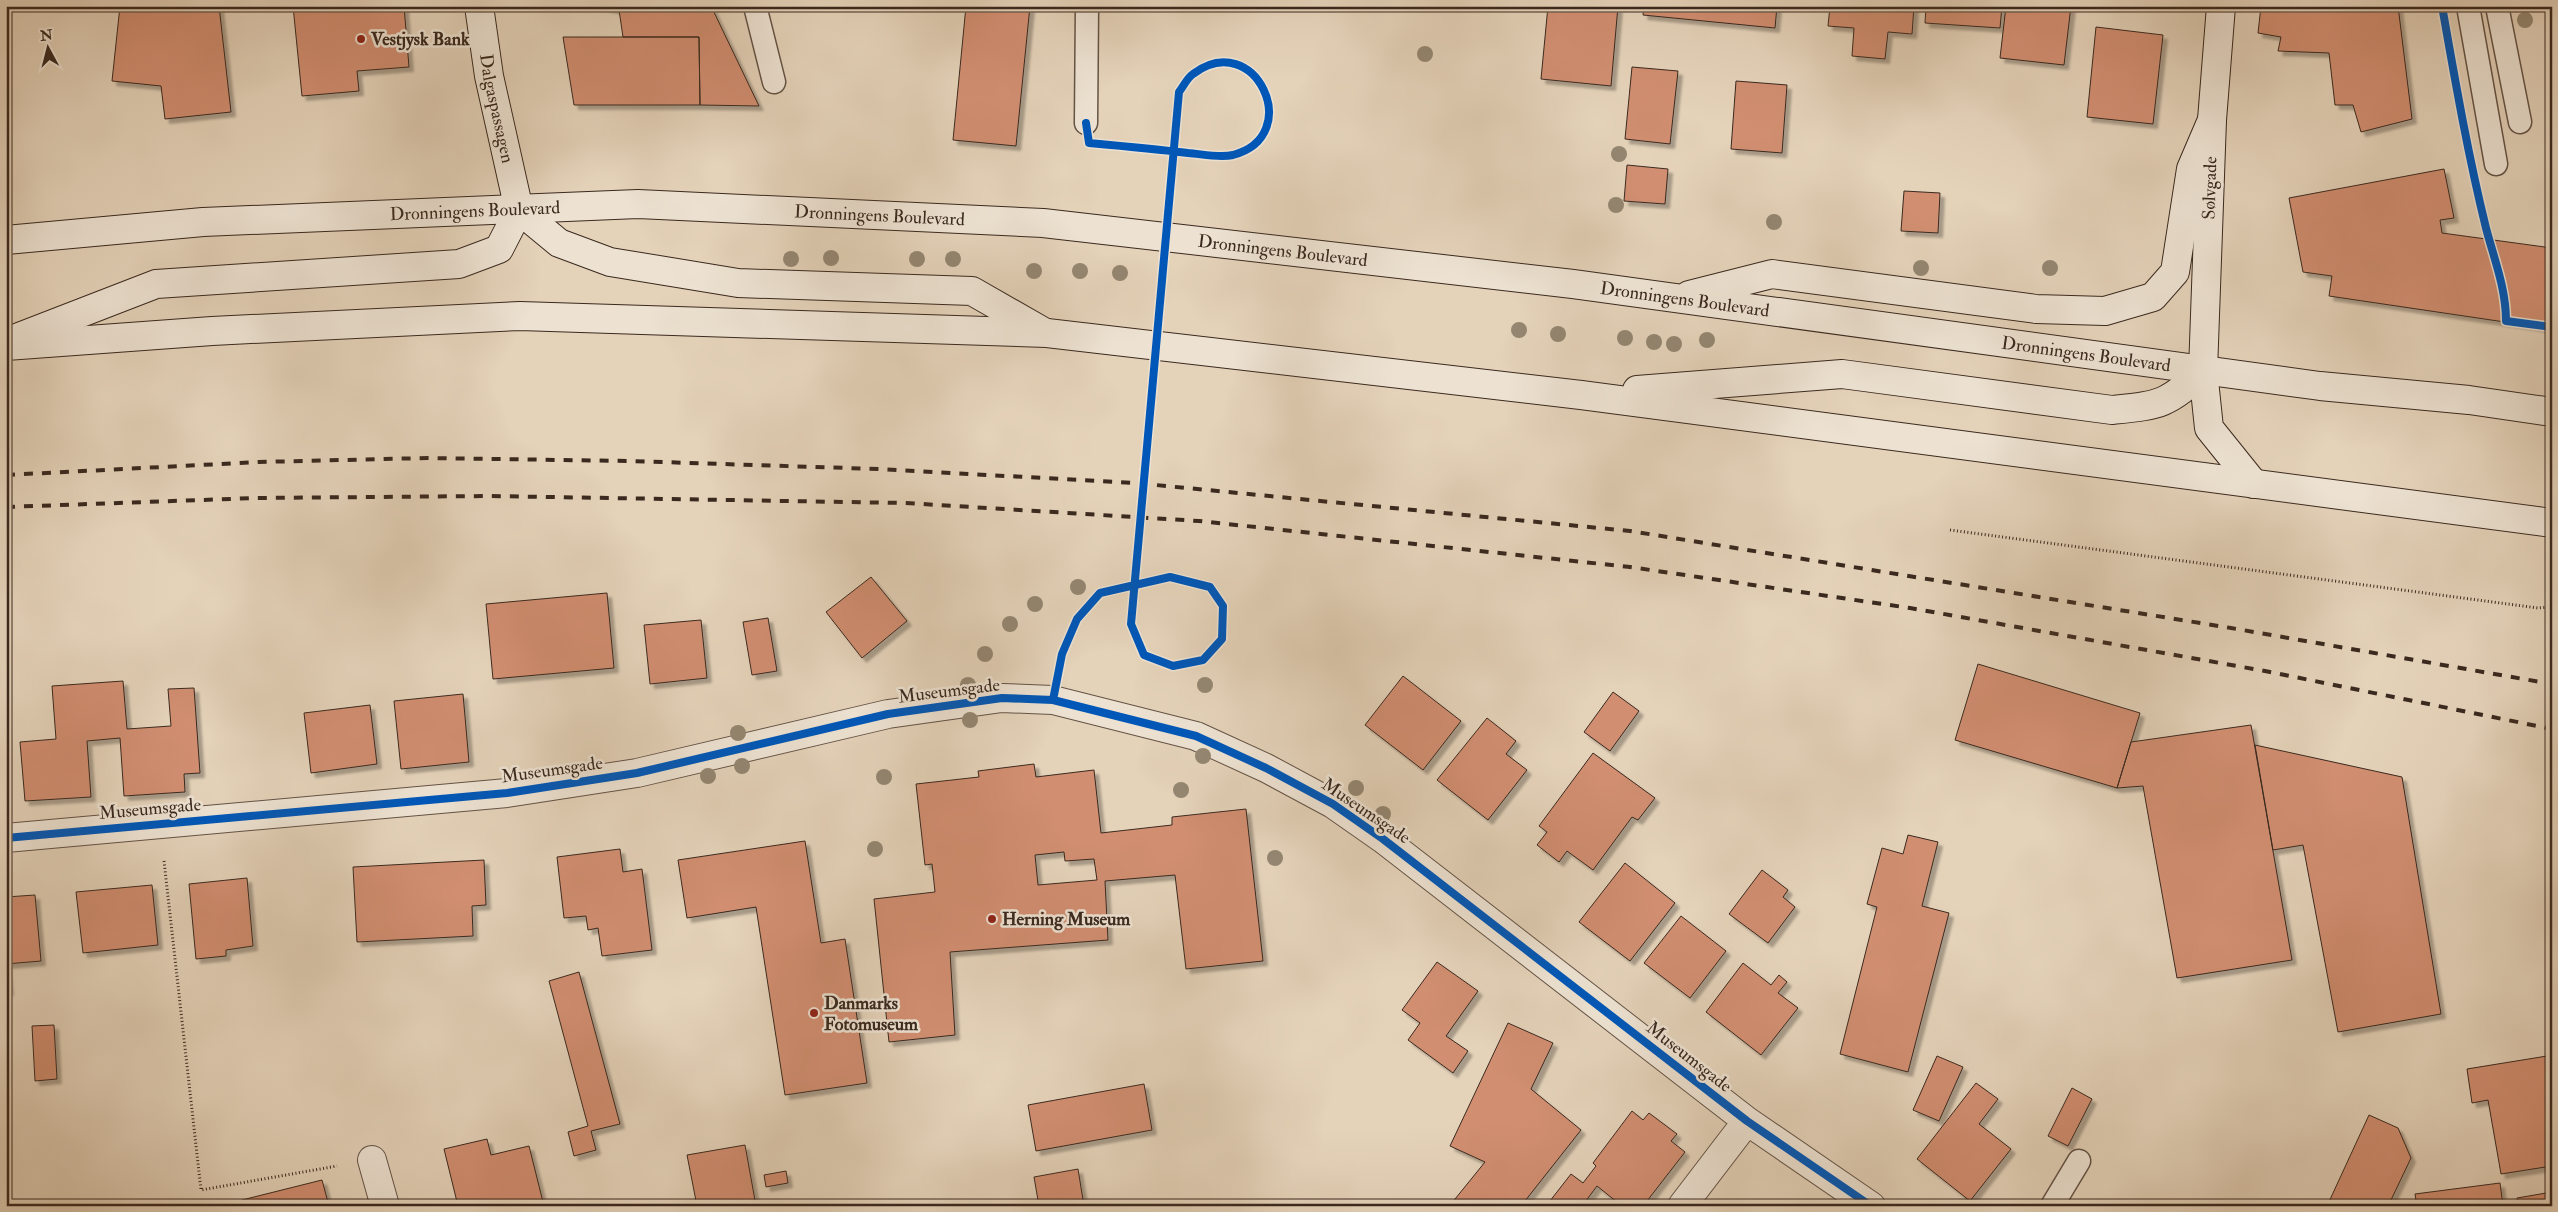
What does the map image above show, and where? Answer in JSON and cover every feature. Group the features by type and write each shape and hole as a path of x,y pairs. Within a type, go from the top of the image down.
{"main road":[{"name":"Dalgaspassagen","path":"480,6 489,76 519,210"},
{"name":"Sølvgade","path":"2221,6 2212,120 2203,370 2209,428 2254,484"},
{"path":"1675,298 1772,274 2036,309 2105,311 2153,297 2175,272 2191,169 2212,120"},
{"name":"Dronningens Boulevard","path":"6,240 202,222 638,204 1044,223 1675,298 2320,386 2469,400 2552,412"},
{"path":"6,342 156,284 459,264 499,248 519,210 560,243 610,262 738,283 972,291 1047,333"},
{"path":"6,346 212,331 520,316 1047,333 1582,395 2552,523"},
{"path":"1582,395 1842,374 2112,410 2155,406 2179,393 2203,370"},
{"name":"Museumsgade","path":"6,838 507,792 637,773 888,714 1002,698 1053,700 1196,736 1266,768 1333,804 1383,838 1747,1121 1871,1206"},
{"path":"1682,1206 1747,1121"},
{"path":"372,1160 385,1206"}],"lane":[{"path":"755,6 774,82"},
{"path":"1086,123 1087,6"},
{"path":"2468,6 2496,164"},
{"path":"2498,6 2520,122"},
{"path":"2052,1206 2079,1162"}],"path":[{"path":"1950,530 2519,605 2552,607"},
{"path":"160,823 201,1190 372,1160"}],"building":[{"path":"120,6 219,6 231,112 165,119 161,86 112,81"},
{"path":"293,6 404,6 409,67 357,71 359,91 302,96"},
{"path":"599,6 711,6 759,106 700,105 699,37 623,37 619,10"},
{"path":"966,6 1030,6 1016,146 953,140"},
{"path":"1548,6 1618,6 1611,86 1541,79"},
{"path":"1644,6 1777,6 1775,28 1643,15"},
{"path":"1830,6 1914,6 1912,34 1888,32 1885,59 1852,56 1854,28 1828,26"},
{"path":"1926,6 2002,6 2000,28 1925,23"},
{"path":"2006,6 2071,6 2064,65 2000,58"},
{"path":"2261,6 2398,6 2412,119 2361,132 2353,105 2335,105 2329,53 2278,51 2281,37 2258,33"},
{"path":"2096,27 2163,35 2153,124 2087,117"},
{"path":"563,37 699,37 700,105 574,105"},
{"path":"1632,67 1678,71 1670,144 1625,139"},
{"path":"1736,81 1787,85 1782,153 1731,149"},
{"path":"1627,165 1668,169 1665,204 1624,201"},
{"path":"2444,169 2454,218 2440,220 2442,233 2552,248 2552,329 2329,296 2332,276 2303,272 2289,198"},
{"path":"1904,191 1940,193 1938,233 1901,231"},
{"path":"871,577 907,621 862,658 826,612"},
{"path":"607,593 614,668 493,679 486,604"},
{"path":"768,618 777,671 752,675 743,622"},
{"path":"701,620 707,678 650,684 644,625"},
{"path":"1978,664 2140,713 2117,788 1955,740"},
{"path":"1403,676 1461,721 1423,770 1365,725"},
{"path":"123,681 127,729 171,726 168,689 194,688 200,773 184,774 185,792 124,796 120,738 87,741 91,797 25,801 20,742 56,739 52,686"},
{"path":"1613,692 1639,711 1610,751 1584,732"},
{"path":"463,694 469,762 401,769 394,701"},
{"path":"370,705 377,764 311,773 304,713"},
{"path":"1487,718 1516,741 1506,754 1527,770 1488,820 1437,780"},
{"path":"2251,725 2292,960 2177,978 2143,786 2117,788 2131,742"},
{"path":"2255,745 2402,777 2441,1014 2338,1032 2303,845 2273,850"},
{"path":"1593,753 1655,798 1638,820 1632,817 1593,870 1567,851 1559,862 1537,845 1547,832 1539,826"},
{"name":"Herning Museum","path":"1034,764 1036,777 1094,770 1101,833 1172,825 1172,817 1246,809 1263,961 1186,969 1175,875 1105,881 1108,940 950,952 955,1035 889,1042 874,899 935,892 932,864 925,865 916,784 979,777 978,771","holes":["1064,852 1065,861 1094,859 1097,880 1038,885 1035,855"]},
{"path":"1908,835 1938,842 1922,906 1949,913 1908,1072 1840,1054 1877,907 1867,904 1882,848 1903,854"},
{"name":"Danmarks Fotomuseum","path":"805,841 821,943 845,939 867,1083 785,1095 756,907 687,918 678,860"},
{"path":"620,849 623,872 642,869 652,950 602,956 598,928 588,930 586,916 564,918 557,857"},
{"path":"484,860 486,905 472,906 473,936 357,942 353,867"},
{"path":"1625,863 1675,903 1630,961 1579,922"},
{"path":"1762,870 1788,890 1783,897 1795,907 1768,943 1729,914"},
{"path":"247,878 253,946 226,950 226,956 196,959 189,884"},
{"path":"152,885 158,945 83,953 76,892"},
{"path":"35,895 41,961 6,964 6,897"},
{"path":"1681,916 1726,951 1690,998 1644,963"},
{"path":"1437,962 1478,991 1446,1036 1468,1051 1453,1073 1408,1040 1420,1023 1402,1010"},
{"path":"1743,963 1771,985 1779,975 1787,982 1778,993 1798,1008 1761,1055 1706,1012"},
{"path":"6,964 9,991 6,991"},
{"path":"579,972 620,1124 591,1131 596,1150 574,1156 568,1132 588,1126 549,981"},
{"path":"1508,1023 1553,1043 1531,1089 1581,1130 1521,1206 1453,1206 1451,1204 1485,1162 1450,1146"},
{"path":"54,1025 57,1079 35,1081 32,1026"},
{"path":"1937,1056 1963,1067 1939,1121 1913,1110"},
{"path":"2547,1056 2552,1084 2552,1166 2501,1174 2488,1100 2472,1103 2467,1069"},
{"path":"1976,1083 1998,1099 1979,1124 2011,1149 1970,1201 1917,1159"},
{"path":"1144,1084 1152,1130 1036,1151 1028,1105"},
{"path":"2072,1088 2092,1099 2068,1146 2048,1136"},
{"path":"1632,1111 1643,1120 1649,1113 1677,1134 1671,1141 1685,1152 1647,1201 1653,1206 1622,1206 1597,1186 1582,1206 1546,1206 1571,1174 1583,1183 1596,1166 1593,1163"},
{"path":"2369,1115 2398,1128 2411,1158 2391,1200 2403,1206 2327,1206"},
{"path":"487,1139 491,1155 529,1146 544,1206 458,1206 444,1149"},
{"path":"745,1145 756,1206 697,1206 687,1155"},
{"path":"1078,1169 1084,1206 1039,1206 1034,1177"},
{"path":"786,1171 788,1183 766,1187 764,1175"},
{"path":"322,1180 329,1206 244,1206 242,1200"},
{"path":"2500,1183 2503,1206 2417,1206 2415,1194"},
{"path":"2552,1192 2552,1206 2518,1206 2517,1198"}],"railway":[{"path":"6,475 259,462 428,458 629,461 878,469 1135,483 1630,531 2231,628 2552,684"},
{"path":"6,507 257,498 490,496 906,503 1199,521 1630,567 1910,608 2265,671 2552,729"}],"cycle path":[{"path":"2442,6 2473,173 2502,285 2506,321 2552,327"},
{"path":"1053,700 1062,654 1077,619 1100,593 1170,577 1210,587 1223,606 1222,639 1203,660 1173,666 1144,655 1131,624 1179,92 1193,74 1216,63 1236,64 1252,74 1264,90 1269,109 1266,128 1255,144 1228,156 1210,156 1193,153 1176,152 1163,150 1089,143 1086,123"},
{"path":"6,838 507,793 637,773 888,714 1002,698 1053,700 1196,736 1266,768 1333,804 1383,839 1747,1121 1871,1206"}],"place":[{"name":"Vestjysk Bank","path":"361,39"},
{"name":"Herning Museum","path":"992,919"},
{"name":"Danmarks Fotomuseum","path":"814,1013"}]}
